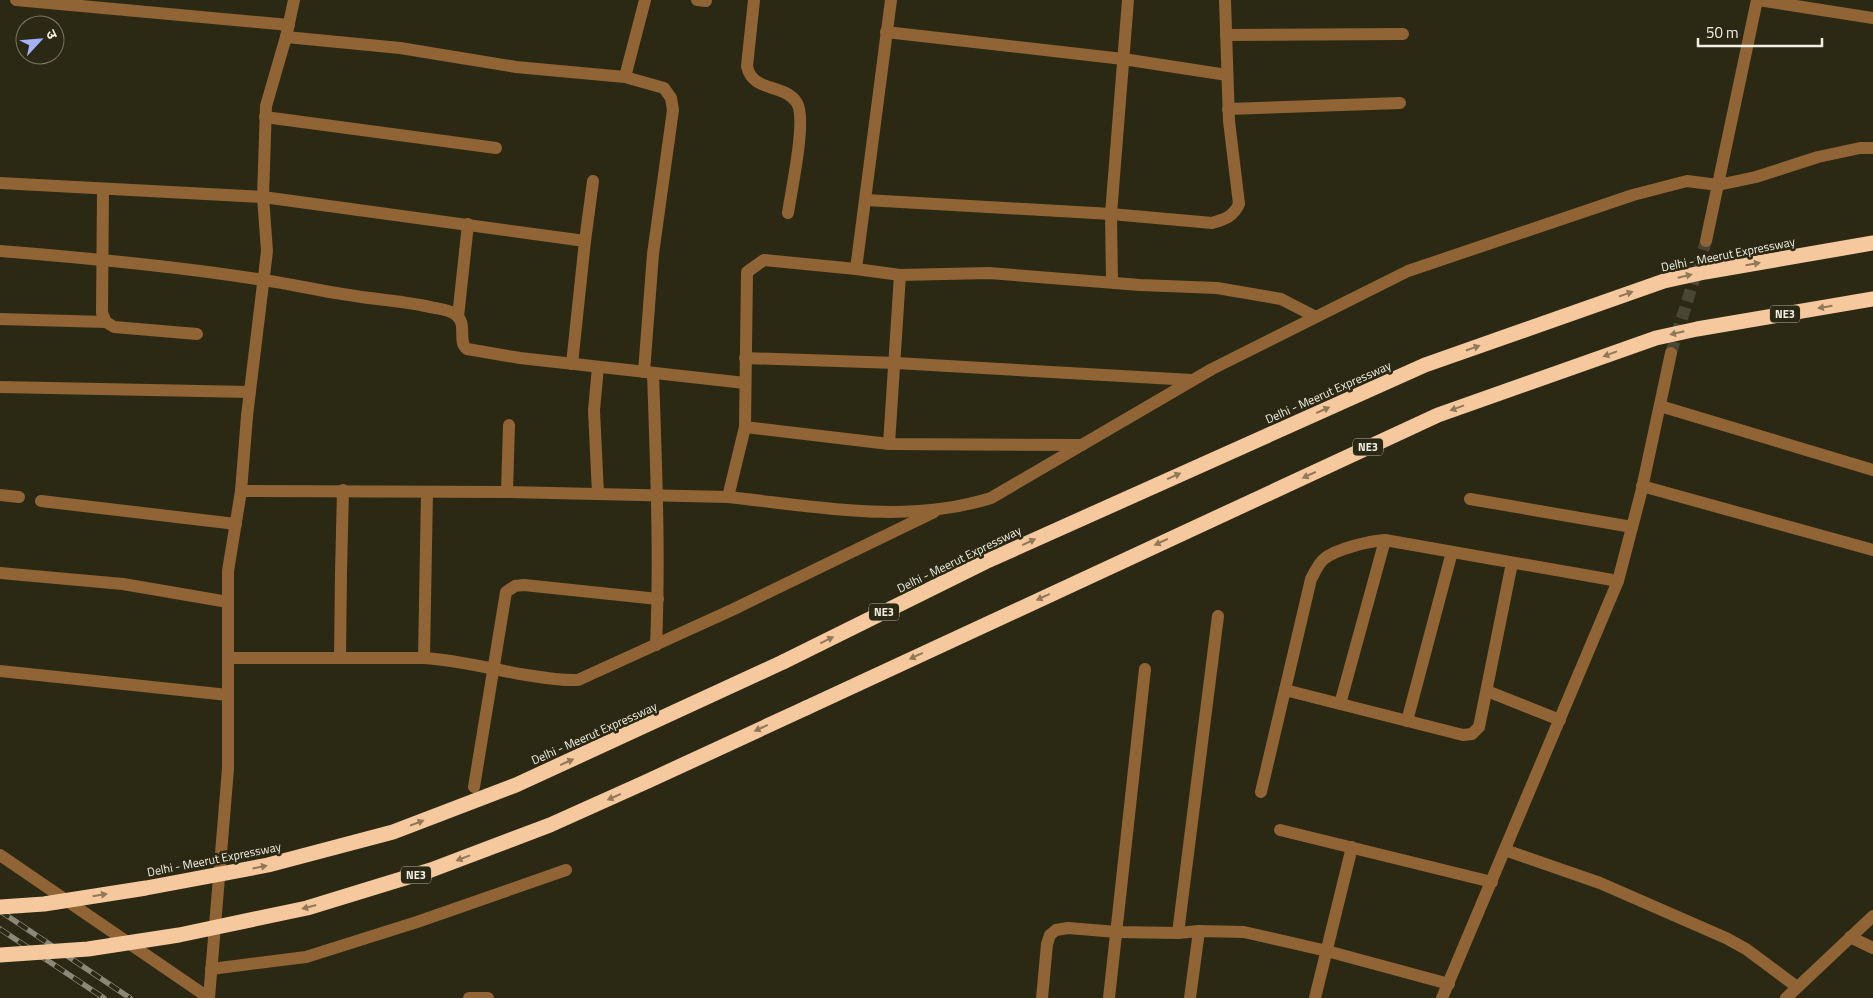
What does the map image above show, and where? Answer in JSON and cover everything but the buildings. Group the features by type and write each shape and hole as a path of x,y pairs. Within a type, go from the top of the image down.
{"highway":[{"name":"Delhi - Meerut Expressway","path":"0,907 44,904 268,866 393,832 516,785 783,662 985,562 1425,365 1664,281 1705,272 1873,243"},
{"name":"NE3","path":"0,954 88,949 179,935 307,908 432,870 550,825 648,782 1087,576 1438,415 1656,338 1697,329 1873,299"}],"street":[{"path":"16,0 287,31 516,67 625,77 664,88 671,98 673,110 653,254 649,372 658,496 656,645"},
{"path":"209,998 228,769 228,571 241,491 250,392 267,251 263,197 265,117 266,106 294,0"},
{"path":"625,77 645,0"},
{"path":"754,0 747,66 749,75 754,80 786,94 796,102 799,111 801,126 788,214"},
{"path":"856,269 891,0"},
{"path":"1112,282 1111,214 1128,0"},
{"path":"866,200 1111,214 1212,223 1235,213 1239,204 1228,109 1225,0"},
{"path":"1706,241 1758,0 1873,18"},
{"path":"886,32 1123,59 1227,75"},
{"path":"1226,35 1403,34"},
{"path":"1228,109 1400,103"},
{"path":"265,117 496,148"},
{"path":"241,491 507,492 728,497 867,512 938,510 970,504 991,498 1192,380 1314,316 1408,271 1633,195 1687,181 1718,185 1756,177 1818,157 1860,148 1873,148"},
{"path":"572,364 593,182"},
{"path":"0,183 263,197 585,241"},
{"path":"103,189 102,313 106,322"},
{"path":"458,317 468,224"},
{"path":"0,251 102,259 264,280 424,306 453,312 458,317 463,325 462,342 467,349 520,358 745,383"},
{"path":"728,497 745,427 747,272 764,260 900,275 989,274 1140,285 1217,288 1281,299 1314,316"},
{"path":"889,444 896,363 900,275"},
{"path":"0,320 106,322 114,327 198,334"},
{"path":"1442,998 1618,582 1642,486 1671,353"},
{"path":"745,358 896,363 1192,380"},
{"path":"598,367 594,410 598,494"},
{"path":"0,387 250,392"},
{"path":"1660,406 1873,470"},
{"path":"507,492 508,425"},
{"path":"745,427 889,444 1082,445"},
{"path":"1642,486 1873,550"},
{"path":"340,657 340,573 343,490"},
{"path":"424,658 427,492"},
{"path":"0,495 19,497"},
{"path":"1470,499 1632,528"},
{"path":"41,501 236,524"},
{"path":"228,658 340,657 441,659 564,680 578,680 734,610 938,510"},
{"path":"1261,792 1311,579 1325,558 1370,541 1385,540 1618,582"},
{"path":"1340,704 1385,540"},
{"path":"1407,721 1452,552"},
{"path":"1285,690 1463,735 1472,734 1480,727 1512,563"},
{"path":"0,574 123,584 228,602"},
{"path":"474,787 495,669 506,592 515,586 524,585 658,599"},
{"path":"1178,933 1218,616"},
{"path":"1109,998 1145,670"},
{"path":"0,671 228,695"},
{"path":"1487,691 1560,720"},
{"path":"1280,830 1492,882"},
{"path":"1315,998 1352,847"},
{"path":"1505,850 1600,883 1726,938 1746,949 1797,987"},
{"path":"0,855 209,998"},
{"path":"211,969 306,957 417,922 566,870"},
{"path":"1786,998 1873,916"},
{"path":"1042,998 1047,944 1050,936 1056,930 1068,928 1117,932 1244,932 1327,951 1449,984"},
{"path":"1190,998 1199,931"},
{"path":"1850,937 1873,948"},
{"path":"469,998 488,998"}],"tunnel":[{"path":"1671,353 1706,241"}],"railway":[{"path":"0,911 130,998"},
{"path":"0,929 104,998"}]}
